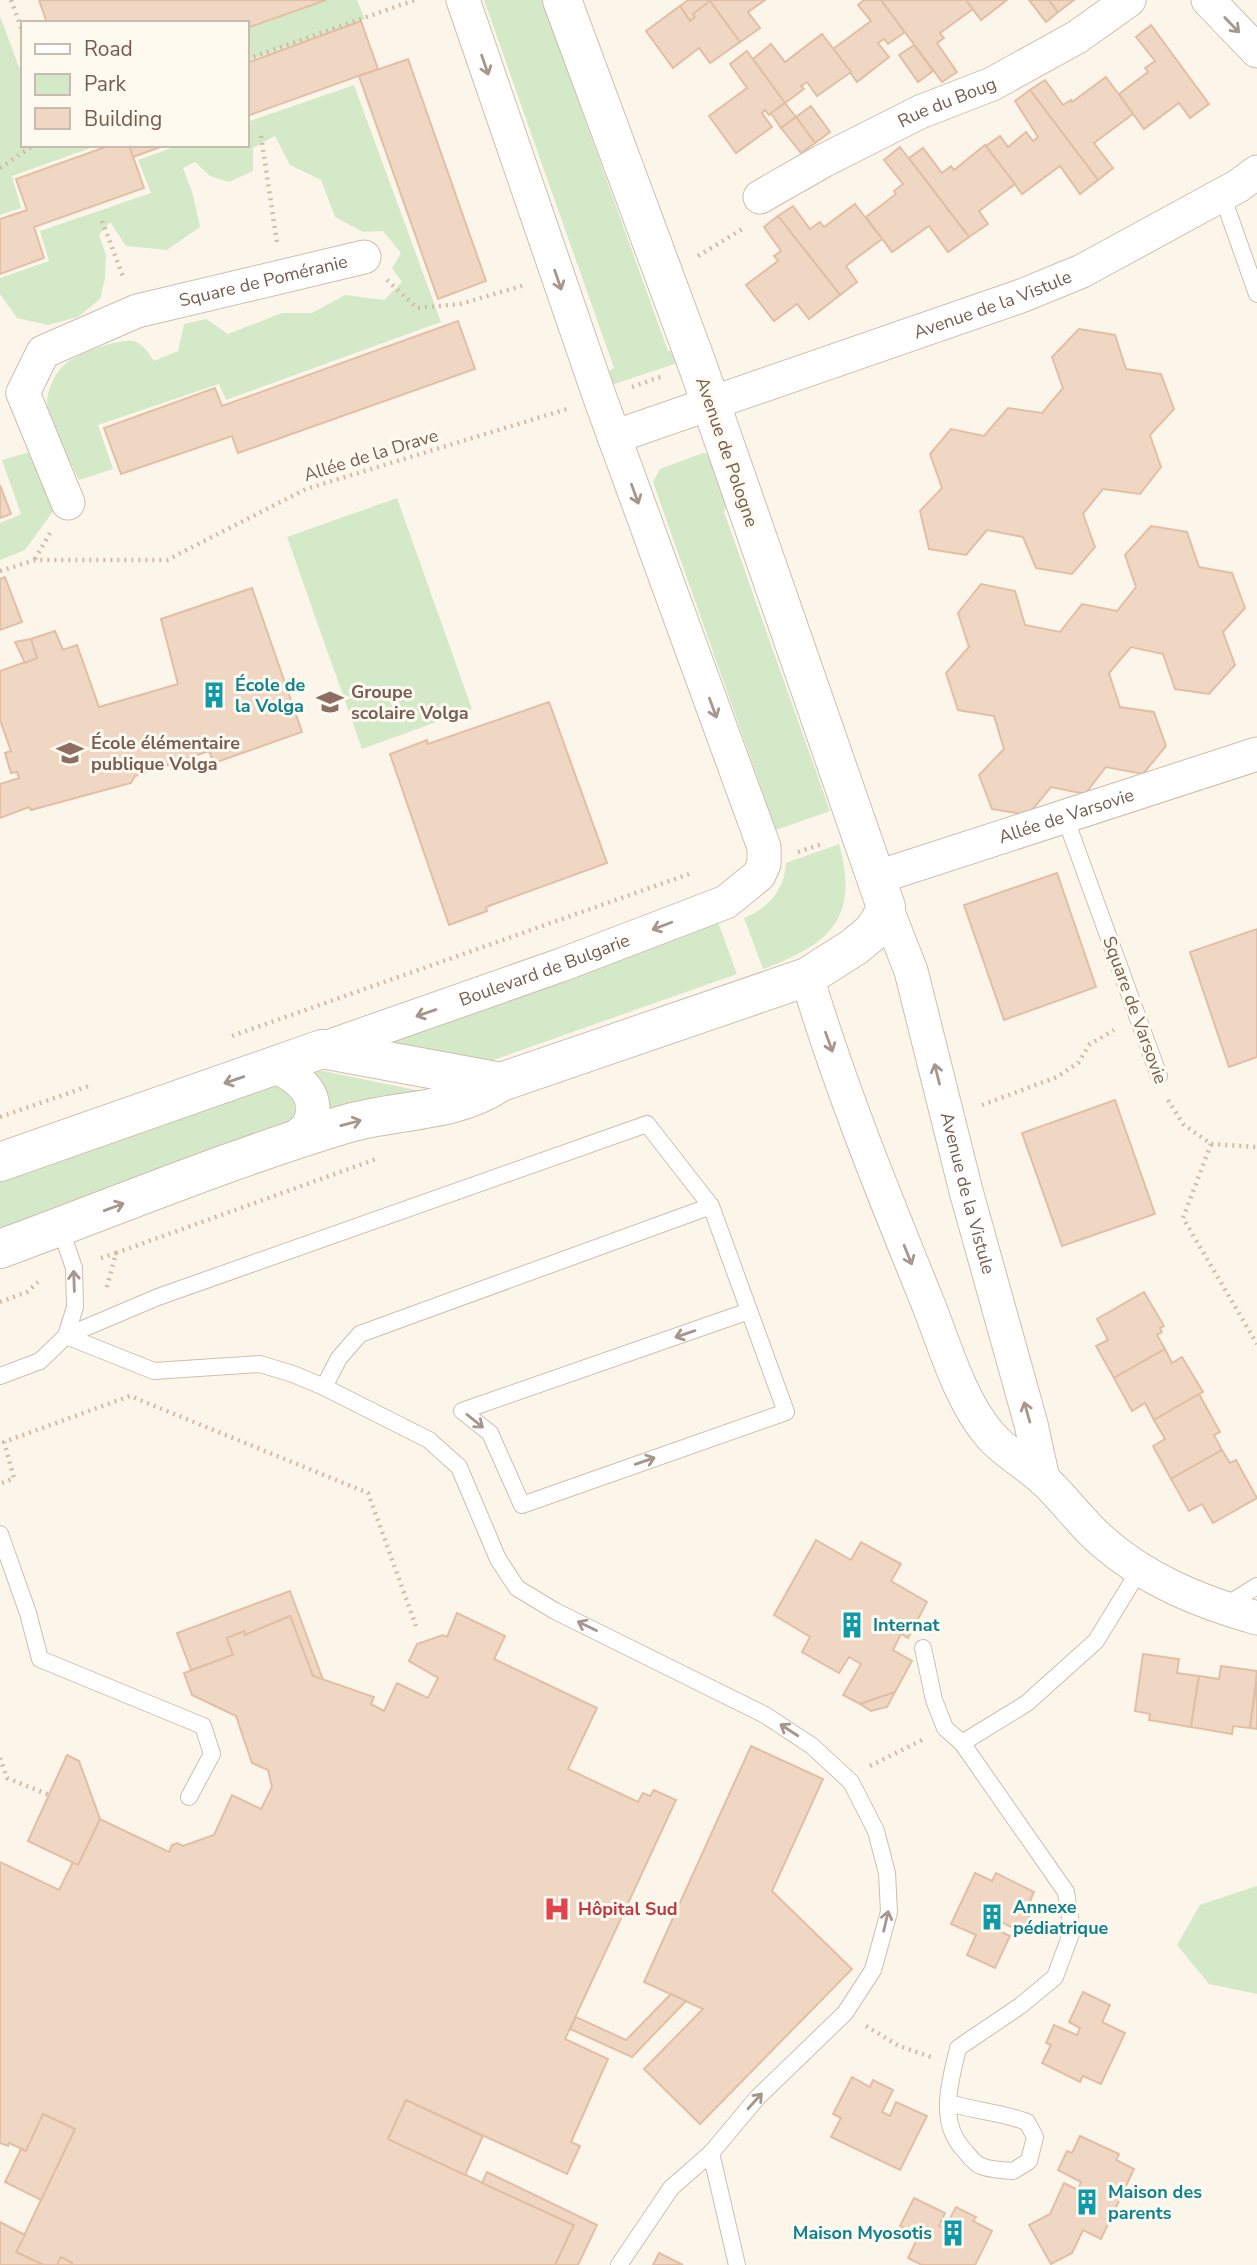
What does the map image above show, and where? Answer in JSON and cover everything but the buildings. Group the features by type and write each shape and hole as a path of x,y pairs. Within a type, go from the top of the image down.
{"street":[{"path":"464,0 600,398 764,847 761,870"},
{"name":"Avenue de Pologne","path":"562,0 711,404 881,892"},
{"name":"Rue du Boug","path":"760,197 823,161 920,112 992,84 1077,37 1129,0"},
{"path":"1208,0 1257,51"},
{"name":"Avenue de la Vistule","path":"614,437 1021,296 1082,271 1238,186 1257,172"},
{"name":"Square de Poméranie","path":"12,392 43,352 136,311 364,257"},
{"path":"12,392 68,503"},
{"name":"Allée de Varsovie","path":"881,892 1065,817 1257,754"},
{"name":"Boulevard de Bulgarie","path":"0,1161 561,965 726,902 761,870"},
{"path":"0,1249 292,1141 388,1114 434,1110 482,1095 501,1082 807,977 871,933 880,921 881,892"},
{"name":"Avenue de la Vistule","path":"881,892 911,971 1031,1424 1043,1479"},
{"path":"807,977 891,1213 962,1387 990,1436 1043,1479 1101,1540 1140,1569 1182,1593 1257,1618"},
{"path":"322,1049 501,1082"},
{"path":"275,1066 294,1075 304,1084 310,1097 312,1109 307,1127 292,1141"}],"lane":[{"path":"1222,195 1257,294"},
{"name":"Square de Varsovie","path":"1065,817 1159,1076"},
{"path":"0,1376 40,1361 66,1336 158,1297 647,1124 711,1206 750,1311 786,1412 522,1505 490,1433 463,1411 750,1311"},
{"path":"324,1387 339,1358 360,1334 711,1206"},
{"path":"60,1227 74,1268 75,1307 66,1336"},
{"path":"66,1336 154,1371 260,1364 324,1387 429,1440 459,1468 499,1559 517,1588 555,1611 765,1714 812,1746 851,1782 876,1830 887,1873 889,1912 873,1970 845,2013 758,2097 711,2152 671,2188 619,2265"},
{"path":"0,1535 28,1613 40,1659 203,1726 212,1754 189,1797"},
{"path":"962,1743 1027,1703 1096,1642 1140,1569"},
{"path":"1222,1608 1257,1586"},
{"path":"923,1648 934,1700 945,1728 962,1743 1066,1892 1072,1931 1055,1977 1020,2006 958,2048 949,2081 948,2126 959,2146 979,2166 1013,2171 1029,2161 1035,2137 1027,2122 1002,2112 949,2103"},
{"path":"711,2152 737,2265"}],"path":[{"path":"11,0 21,28"},
{"path":"248,59 415,0"},
{"path":"261,136 282,277"},
{"path":"0,168 31,147"},
{"path":"102,221 136,311"},
{"path":"698,256 746,227"},
{"name":"Square de Poméranie","path":"364,257 417,308 460,304 557,276"},
{"name":"Allée de la Drave","path":"0,571 35,560 167,560 306,489 600,398"},
{"path":"761,870 859,831"},
{"path":"223,1040 690,874"},
{"path":"948,1117 1057,1077 1078,1063 1090,1044 1137,1017"},
{"name":"Square de Varsovie","path":"1159,1076 1169,1103 1183,1124 1211,1144"},
{"path":"0,1116 93,1085"},
{"path":"1257,1147 1211,1144 1183,1218 1257,1344"},
{"path":"101,1258 116,1252 105,1293"},
{"path":"0,1302 27,1292 38,1282"},
{"path":"2,1483 14,1478 5,1442 130,1395 368,1493 416,1626"},
{"path":"851,1782 864,1770 945,1728"},
{"path":"0,1758 7,1778 49,1795"},
{"path":"845,2013 899,2046 954,2066"}],"green space":[{"path":"326,0 357,0 365,19 248,61 248,29"},
{"path":"484,0 542,0 668,351 675,350 680,362 612,385 606,373 614,368"},
{"path":"0,16 21,68 21,147 93,147 12,176 21,208 0,215"},
{"path":"354,85 441,322 226,400 219,384 98,425 113,469 79,480 54,428 47,401 51,385 66,363 80,355 121,341 136,342 154,361 178,351 184,324 206,319 228,334 282,313 312,313 345,295 384,300 402,282 392,268 401,253 383,231 363,232 335,217 321,180 290,165 275,136 253,148 253,171 229,182 210,176 195,162 183,168 193,195 200,227 167,250 126,246 110,222 99,235 106,255 105,279 100,299 78,317 48,325 17,318 0,294 0,278 49,261 40,231 151,193 138,160 174,147 248,147 248,122"},
{"path":"36,450 59,503 25,550 0,560 0,523 21,514 2,460"},
{"path":"703,453 709,454 729,500 724,512 830,811 776,830 653,482 660,469"},
{"path":"397,498 472,709 362,749 287,537"},
{"path":"839,844 845,892 842,910 834,926 806,950 763,969 744,918 761,909 774,897 782,882 786,863"},
{"path":"718,922 737,974 468,1069 381,1043"},
{"path":"309,1068 425,1092 322,1118"},
{"path":"272,1081 296,1096 297,1121 0,1237 0,1177"},
{"path":"1257,1886 1257,1994 1209,1984 1177,1945 1200,1905"}],"place":[{"name":"École de la Volga","path":"214,695"},
{"name":"Groupe scolaire Volga","path":"330,702"},
{"name":"École élémentaire publique Volga","path":"70,753"},
{"name":"Internat","path":"852,1625"},
{"name":"Hôpital Sud","path":"557,1909"},
{"name":"Annexe pédiatrique","path":"992,1917"},
{"name":"Maison des parents","path":"1087,2202"},
{"name":"Maison Myosotis","path":"953,2233"}]}
